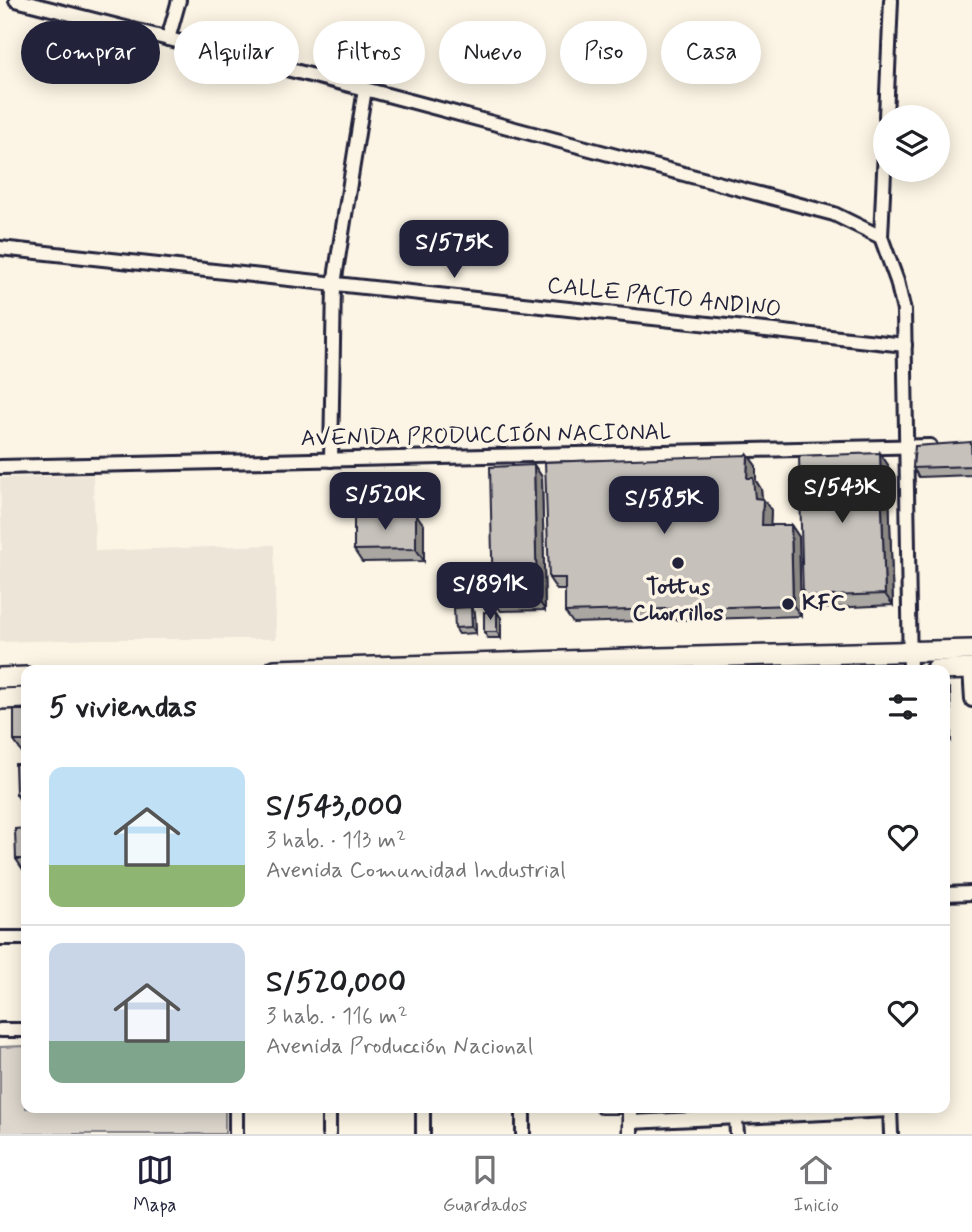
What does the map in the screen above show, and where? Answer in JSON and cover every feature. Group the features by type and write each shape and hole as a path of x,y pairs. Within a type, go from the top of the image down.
{"main road":[{"path":"628,665 910,661 971,663"},
{"path":"950,667 971,663"},
{"path":"0,677 21,677"},
{"path":"0,699 21,698"}],"street":[{"path":"16,0 365,89 834,214 881,237"},
{"path":"168,39 179,0"},
{"path":"887,105 891,0"},
{"path":"331,460 334,284 365,89"},
{"path":"884,182 881,237 897,281 904,311 910,661"},
{"name":"CALLE PACTO ANDINO","path":"0,248 905,345"},
{"name":"AVENIDA PRODUCCIÓN NACIONAL","path":"0,467 946,445"},
{"path":"971,663 972,701"},
{"path":"950,894 972,893"},
{"path":"0,938 21,938"},
{"path":"0,1030 21,1030"},
{"path":"236,1113 236,1134"},
{"path":"328,1134 329,1113"},
{"path":"423,1113 424,1134"},
{"path":"523,1113 523,1134"},
{"path":"630,1118 736,1118 822,1113"},
{"path":"890,1113 891,1134"},
{"path":"736,1118 737,1134"}],"shaded area":[{"path":"93,475 95,551 274,545 276,639 0,642 0,478"},
{"path":"21,1046 21,1113 225,1113 225,1134 0,1134 0,1047"}],"building":[{"path":"971,442 972,466 913,468 915,446"},
{"path":"880,453 885,594 803,597 799,456"},
{"name":"Tottus Chorrillos","path":"748,455 747,478 753,478 755,498 763,499 762,525 791,525 793,605 565,612 565,578 549,578 545,462"},
{"path":"534,465 537,598 493,600 490,467"},
{"path":"354,514 416,514 416,549 354,550"},
{"path":"471,607 472,627 455,628 454,608"},
{"path":"484,612 497,612 497,632 484,632"},
{"path":"14,710 21,710 21,741 14,741"},
{"path":"15,764 21,764 21,794 16,794"},
{"path":"21,828 21,859 16,859 15,829"}],"place":[{"name":"Tottus Chorrillos","path":"678,563"},
{"name":"KFC","path":"788,604"}]}
